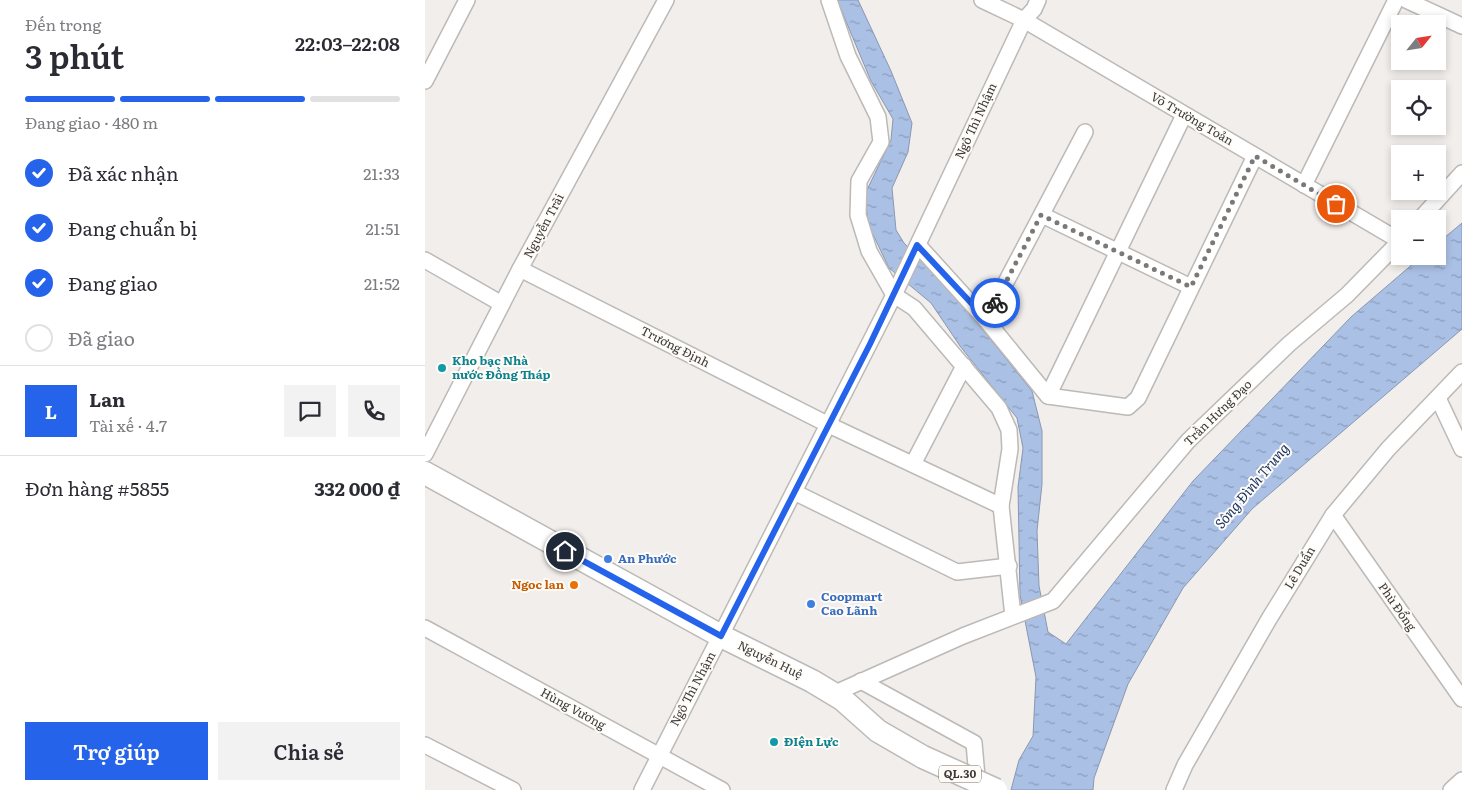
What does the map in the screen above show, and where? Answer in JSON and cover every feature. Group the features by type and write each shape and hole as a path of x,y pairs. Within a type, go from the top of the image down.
{"highway":[{"name":"Nguyễn Huệ","path":"425,473 721,636 842,699 878,731 923,757 996,790"}],"street":[{"path":"425,81 467,0"},
{"name":"Nguyễn Trãi","path":"425,454 520,269 666,0"},
{"path":"829,0 848,56 878,117 881,142 859,182 858,215 869,251 894,295 914,308 964,366 999,408 1009,430 1010,448 1001,506 1013,616 833,694"},
{"name":"Võ Trường Toản","path":"982,0 1024,20 1391,236"},
{"name":"Ngô Thì Nhậm","path":"642,790 829,425 894,295 1024,20 1038,0"},
{"path":"1304,185 1396,0"},
{"path":"1406,0 1462,26"},
{"path":"1048,396 1184,115"},
{"path":"987,320 1085,132"},
{"path":"917,245 987,320 1048,396 1128,407 1138,398 1255,156"},
{"path":"1428,210 1462,173"},
{"path":"1041,215 1191,287"},
{"name":"Trần Hưng Đạo","path":"1013,616 1053,601 1188,441 1289,344 1347,295 1391,250"},
{"path":"425,260 502,304"},
{"name":"Trương Định","path":"520,269 829,425 1001,506"},
{"path":"913,464 964,366"},
{"name":"Lê Duẩn","path":"1174,790 1185,765 1269,619 1333,515 1388,450 1462,372"},
{"path":"1437,398 1460,439"},
{"path":"794,492 957,572 1009,566"},
{"name":"Phù Đổng","path":"1333,515 1462,699"},
{"name":"Hùng Vương","path":"425,628 722,790"},
{"path":"861,681 974,744 979,790"},
{"path":"425,745 513,790"},
{"path":"1451,790 1462,780"}],"water":[{"name":"Sông Đình Trung","path":"837,0 858,0 891,71 912,123 908,152 892,188 896,230 904,243 950,289 1032,391 1042,431 1042,484 1037,531 1039,586 1048,632 1066,644 1193,481 1351,317 1412,265 1446,265 1446,236 1462,223 1462,329 1252,509 1183,588 1128,684 1094,778 1093,790 1011,790 1019,760 1033,736 1036,677 1020,595 1018,487 1023,448 1017,418 960,346 931,303 889,268 868,224 865,194 891,140 893,119 871,81"}],"way so far":[{"path":"995,303 1041,215 1191,287 1255,156 1336,204"}],"place":[{"name":"Kho bạc Nhà nước Đồng Tháp","path":"442,368"},
{"name":"An Phước","path":"608,559"},
{"name":"Ngoc lan","path":"574,585"},
{"name":"Coopmart Cao Lãnh","path":"811,604"},
{"name":"ĐIện Lực","path":"774,742"}],"route":[{"path":"565,551 721,636 779,519 870,344 917,245 987,320 995,303"}]}
